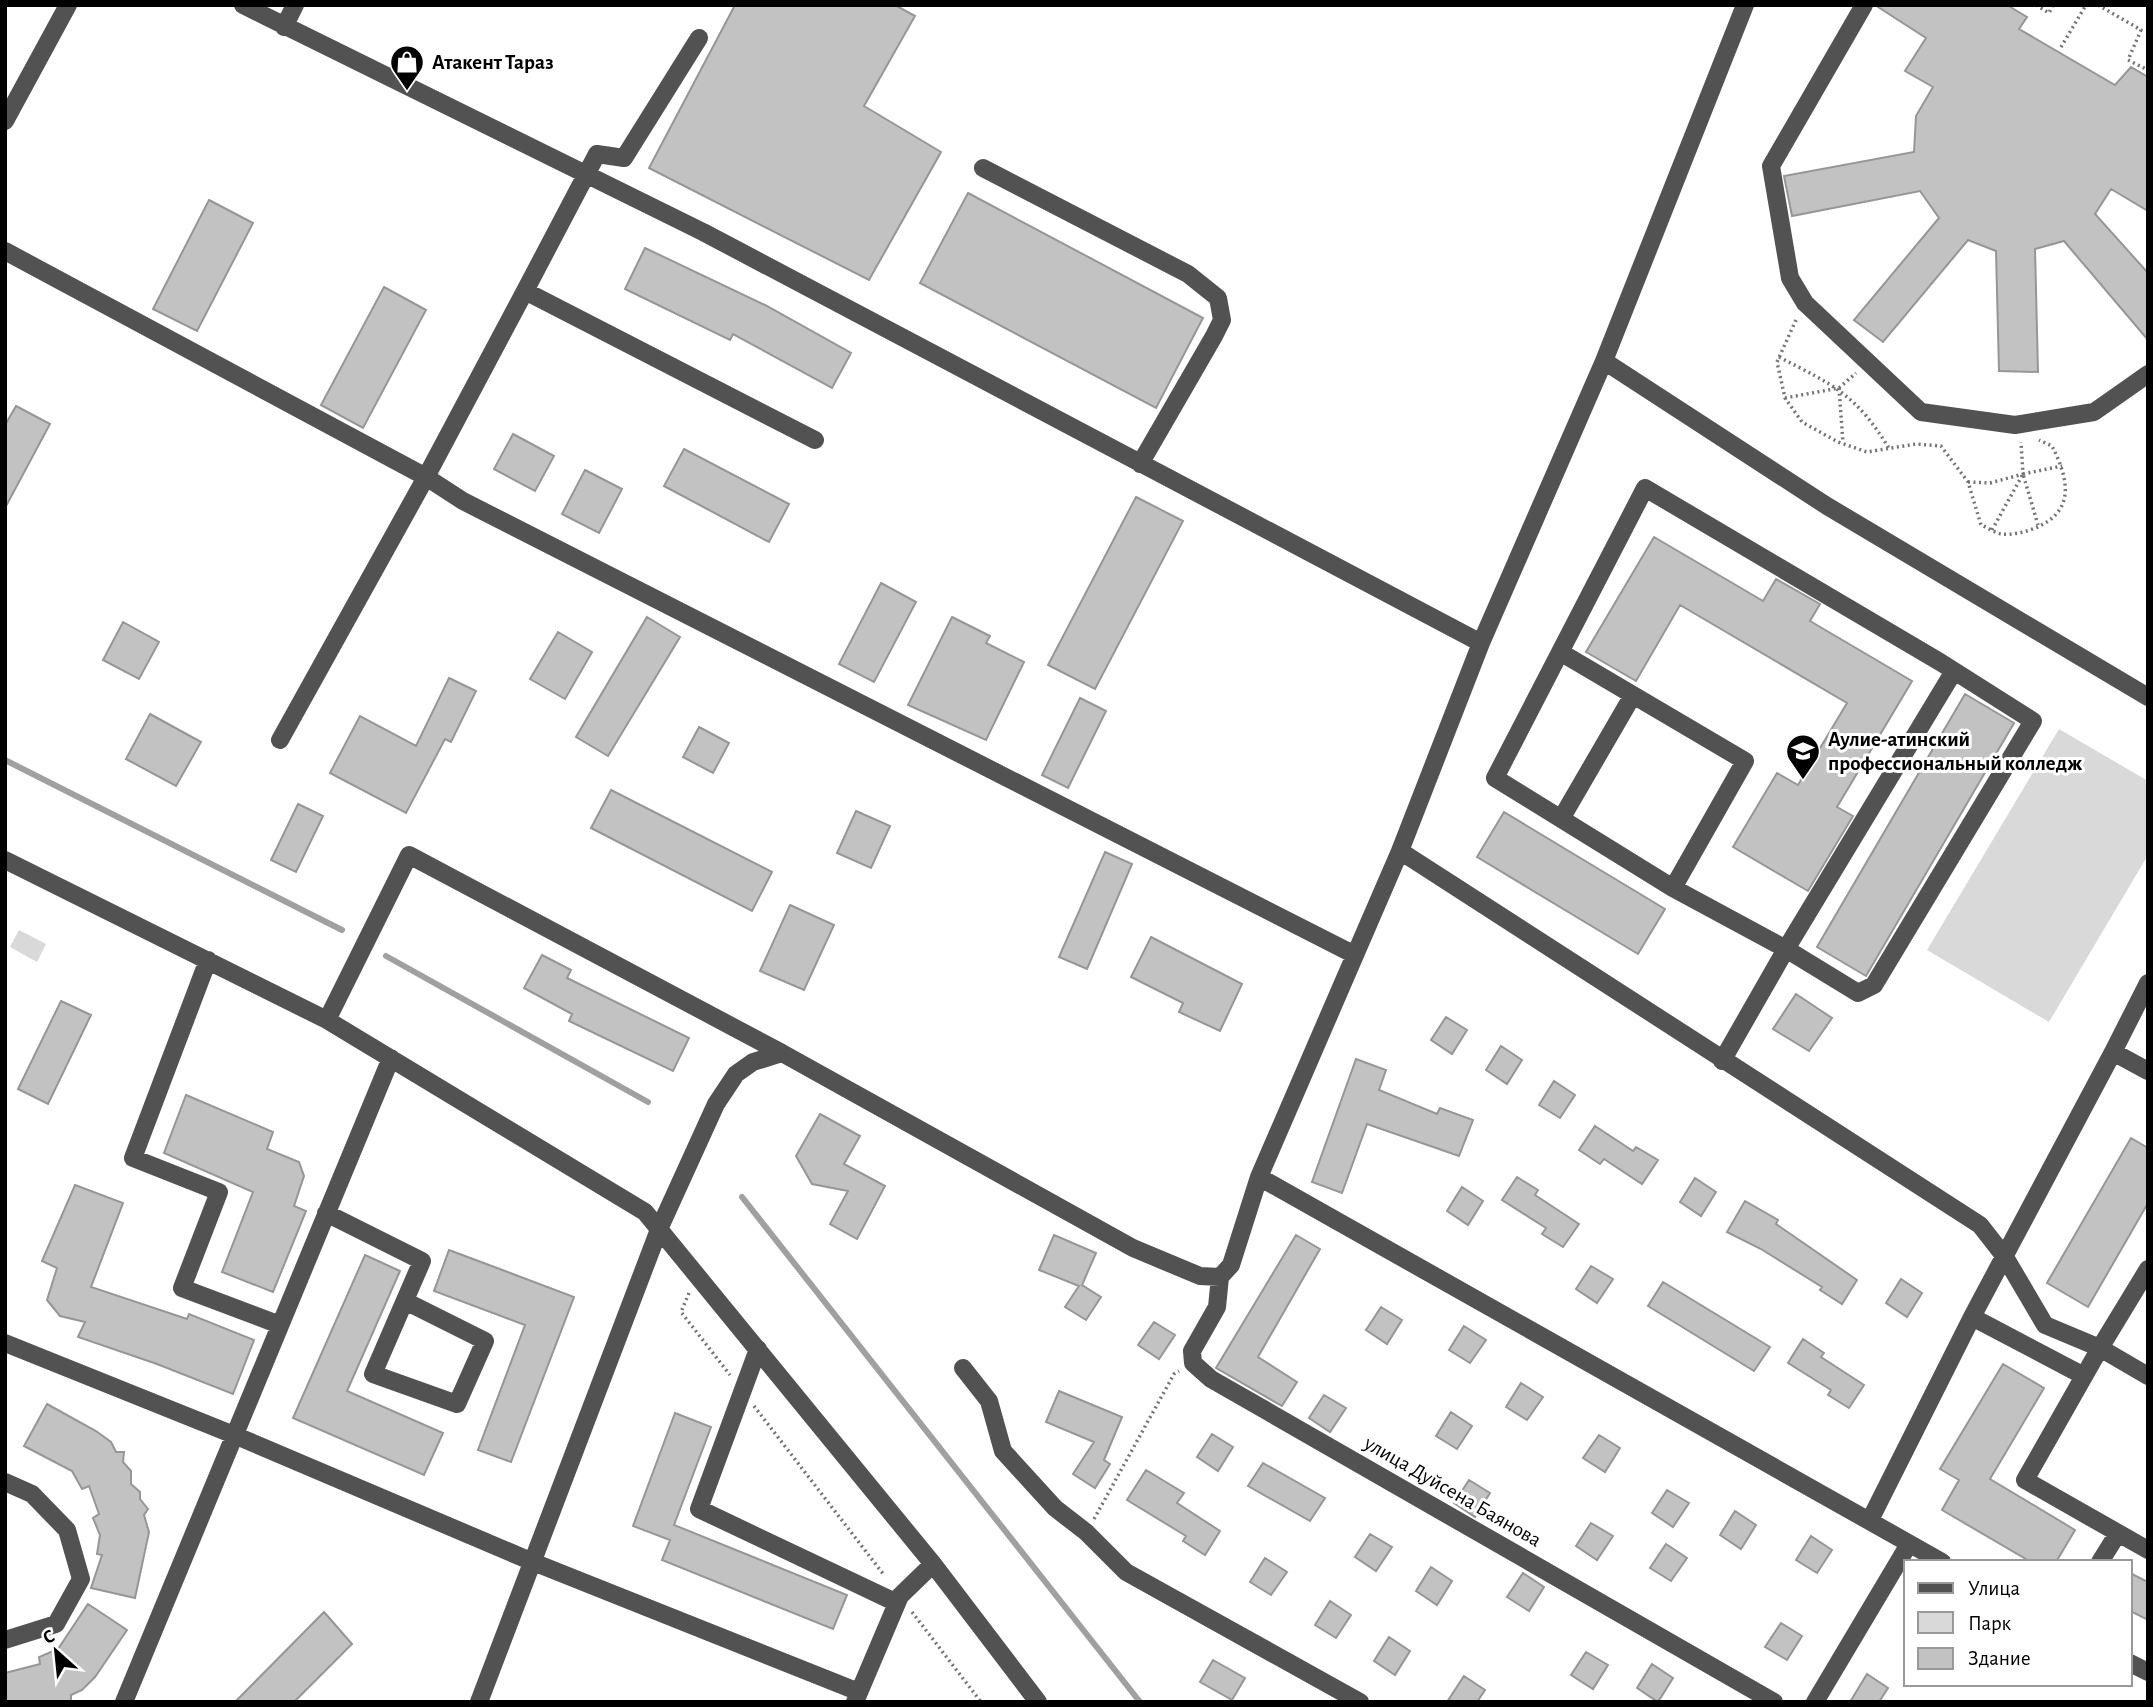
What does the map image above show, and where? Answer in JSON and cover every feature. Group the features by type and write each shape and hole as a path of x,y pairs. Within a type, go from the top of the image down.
{"street":[{"path":"5,121 68,5"},
{"path":"243,5 728,245 1481,643"},
{"path":"284,27 295,5"},
{"path":"1193,1363 1192,1352 1217,1307 1220,1277 1231,1265 1259,1177 1400,851 1481,643 1604,361 1745,5"},
{"path":"1864,5 1771,166 1790,278 1805,303 1922,412 2018,429 2094,412 2148,374"},
{"path":"280,740 426,477 597,154 624,158 699,38"},
{"path":"982,168 1188,274 1218,298 1222,320 1139,464"},
{"path":"5,251 426,477 463,501 1355,955"},
{"path":"526,291 816,440"},
{"path":"1604,361 1827,506 2148,697"},
{"path":"1645,488 1954,671 2033,721 1874,985 1858,993 1786,949 1673,888 1495,778 1645,488"},
{"path":"1560,652 1745,761 1673,888"},
{"path":"1722,1061 1786,949 1954,671"},
{"path":"1561,819 1633,695"},
{"path":"1400,851 1980,1225 2005,1257 2045,1325 2100,1348 2148,1376"},
{"path":"327,1020 409,855 782,1053 1133,1248 1200,1276 1220,1277"},
{"path":"5,859 327,1020 645,1212 660,1227 933,1564 1038,1702"},
{"path":"208,960 133,1158 219,1192 182,1288 280,1325"},
{"path":"1870,1520 1972,1317 2148,983"},
{"path":"2113,1052 2148,1071"},
{"path":"479,1702 660,1227 716,1104 736,1074 753,1062 782,1053"},
{"path":"124,1702 391,1058"},
{"path":"1259,1177 1938,1560"},
{"path":"326,1213 422,1261 373,1374 457,1404 485,1342 405,1301"},
{"path":"2148,1269 2025,1480 2148,1550"},
{"path":"1972,1317 2084,1376"},
{"path":"5,1343 234,1435 857,1697 898,1600 933,1564"},
{"path":"758,1349 699,1508 898,1600"},
{"name":"улица Дуйсена Баянова","path":"1193,1363 1211,1379 1774,1702"},
{"path":"962,1368 989,1401 1003,1451 1055,1508 1086,1532 1125,1572 1360,1702"},
{"path":"5,1482 32,1494 68,1530 81,1579 56,1624 5,1640"},
{"path":"2101,1560 2118,1534"},
{"path":"1815,1702 1909,1544"},
{"path":"2132,1664 2148,1672"}],"path":[{"path":"2036,5 2049,13 2053,5"},
{"path":"2061,47 2086,5"},
{"path":"2098,5 2141,30 2128,60 2148,71"},
{"path":"1805,303 1777,362 1785,398 1802,422 1843,444 1867,452 1916,444 1941,446 1968,482 1981,525 2001,534 2027,531 2038,526 2060,509 2065,490 2063,466 2052,446 2018,429"},
{"path":"1779,357 1839,388 1869,415 1890,450"},
{"path":"1785,398 1839,388"},
{"path":"1839,388 1843,444"},
{"path":"2018,429 2023,474 2038,526"},
{"path":"1968,482 1990,483 2063,466"},
{"path":"1992,530 2023,474"},
{"path":"697,1273 681,1312 898,1600 981,1702"},
{"path":"1086,1532 1174,1374 1193,1363"}],"green space":[{"path":"2059,729 2148,781 2148,855 2049,1022 1927,950"},
{"path":"19,930 46,944 37,962 10,947"}],"building":[{"path":"735,5 895,5 915,16 864,106 941,152 869,280 649,168"},
{"path":"1875,5 2007,5 2027,17 2019,29 2115,85 2131,67 2148,77 2148,211 2111,189 2095,214 2148,273 2148,340 2064,241 2035,249 2038,372 1999,371 1996,251 1968,240 1883,342 1854,320 1939,218 1920,191 1792,216 1784,176 1914,152 1916,116 1933,87 1905,71 1926,38"},
{"path":"968,193 1203,318 1156,408 920,283"},
{"path":"209,200 253,223 197,331 153,309"},
{"path":"645,248 765,305 851,353 832,388 733,334 730,340 625,289"},
{"path":"384,287 426,310 363,428 321,405"},
{"path":"16,406 50,424 5,508 5,425"},
{"path":"513,434 554,456 535,491 494,469"},
{"path":"684,449 789,504 769,542 664,486"},
{"path":"585,470 622,489 599,533 562,514"},
{"path":"1136,497 1183,521 1095,689 1048,665"},
{"name":"Аулие-атинский профессиональный колледж","path":"1654,537 1763,601 1776,579 1820,604 1810,621 1912,681 1837,807 1853,816 1808,891 1733,847 1777,773 1798,785 1847,703 1680,605 1636,681 1586,652"},
{"path":"881,583 916,602 874,682 839,664"},
{"path":"647,617 680,637 608,756 576,737"},
{"path":"952,617 990,636 986,643 1024,662 986,740 908,705"},
{"path":"123,622 159,642 139,679 103,660"},
{"path":"558,632 592,652 565,699 530,679"},
{"path":"449,678 476,691 451,742 445,739 406,813 330,773 360,716 416,746"},
{"path":"1965,694 2014,723 1866,976 1817,947"},
{"path":"1080,698 1106,711 1068,788 1042,775"},
{"path":"150,714 201,742 176,786 126,759"},
{"path":"699,727 729,743 713,773 683,757"},
{"path":"611,790 772,872 752,911 591,828"},
{"path":"298,804 323,816 296,872 271,860"},
{"path":"856,811 890,826 871,868 837,853"},
{"path":"1504,812 1665,909 1638,954 1477,857"},
{"path":"1105,852 1132,864 1087,969 1059,957"},
{"path":"790,905 834,925 804,990 760,971"},
{"path":"1151,937 1242,984 1220,1031 1179,1012 1183,1003 1131,977"},
{"path":"542,955 571,970 567,978 689,1038 673,1071 569,1021 572,1014 524,988"},
{"path":"1796,994 1832,1018 1809,1051 1773,1029"},
{"path":"61,1001 91,1015 48,1104 18,1089"},
{"path":"1446,1017 1467,1030 1452,1054 1431,1040"},
{"path":"1501,1046 1522,1060 1507,1084 1486,1070"},
{"path":"1356,1059 1386,1070 1379,1090 1437,1114 1440,1108 1473,1120 1459,1156 1367,1124 1342,1193 1312,1182"},
{"path":"1554,1081 1575,1095 1560,1118 1539,1105"},
{"path":"186,1095 273,1132 267,1149 299,1162 304,1176 294,1206 306,1211 273,1292 222,1272 253,1192 164,1153"},
{"path":"820,1114 860,1136 844,1164 885,1186 857,1239 830,1224 848,1191 812,1184 796,1156"},
{"path":"1595,1126 1633,1151 1636,1147 1658,1160 1642,1184 1604,1159 1600,1164 1579,1150"},
{"path":"2131,1138 2148,1148 2148,1203 2088,1307 2047,1283"},
{"path":"1517,1177 1538,1190 1535,1195 1579,1224 1563,1247 1542,1234 1546,1228 1502,1200"},
{"path":"1695,1178 1716,1192 1701,1216 1680,1202"},
{"path":"75,1185 123,1203 91,1287 187,1319 189,1314 254,1340 233,1394 78,1337 85,1322 60,1316 47,1300 57,1268 42,1261"},
{"path":"1462,1187 1483,1201 1468,1225 1447,1211"},
{"path":"1745,1201 1778,1220 1776,1224 1857,1280 1842,1304 1820,1290 1822,1287 1761,1249 1727,1232"},
{"path":"1054,1235 1096,1253 1082,1285 1101,1297 1086,1320 1065,1307 1079,1286 1039,1270"},
{"path":"1296,1235 1320,1249 1258,1357 1297,1382 1282,1406 1216,1368"},
{"path":"449,1250 574,1297 511,1462 478,1450 525,1325 434,1291"},
{"path":"365,1255 400,1271 347,1391 443,1433 424,1475 293,1418"},
{"path":"1591,1266 1613,1279 1597,1303 1576,1289"},
{"path":"1901,1279 1922,1293 1907,1317 1886,1303"},
{"path":"1663,1282 1770,1347 1754,1371 1648,1306"},
{"path":"1381,1307 1402,1320 1387,1344 1366,1330"},
{"path":"1154,1322 1175,1335 1159,1359 1138,1345"},
{"path":"1464,1326 1486,1340 1470,1363 1449,1350"},
{"path":"1803,1339 1824,1353 1821,1357 1864,1385 1849,1408 1828,1395 1831,1390 1788,1363"},
{"path":"2003,1364 2044,1388 1990,1479 2075,1530 2057,1560 2028,1560 1942,1510 1959,1480 1940,1469"},
{"path":"1521,1383 1543,1397 1527,1420 1506,1407"},
{"path":"1059,1391 1122,1417 1104,1460 1110,1464 1095,1488 1073,1474 1094,1442 1046,1422"},
{"path":"1324,1395 1346,1408 1330,1432 1309,1418"},
{"path":"47,1404 96,1431 111,1442 116,1452 124,1452 123,1462 131,1471 131,1484 140,1492 140,1499 148,1509 144,1515 149,1532 135,1598 91,1588 102,1555 97,1554 100,1535 93,1518 99,1514 89,1486 82,1489 72,1471 24,1446"},
{"path":"1451,1412 1472,1426 1457,1449 1436,1436"},
{"path":"675,1413 711,1427 674,1525 847,1595 833,1629 662,1560 670,1540 633,1526"},
{"path":"1212,1434 1233,1447 1218,1471 1197,1457"},
{"path":"1599,1435 1620,1448 1605,1472 1583,1458"},
{"path":"1263,1463 1325,1498 1310,1521 1248,1486"},
{"path":"1146,1470 1184,1493 1177,1503 1220,1531 1205,1555 1183,1541 1186,1536 1127,1500"},
{"path":"1469,1480 1490,1493 1475,1517 1454,1503"},
{"path":"1667,1490 1689,1503 1673,1527 1652,1513"},
{"path":"1735,1511 1756,1525 1741,1549 1720,1535"},
{"path":"1591,1523 1613,1536 1597,1560 1576,1546"},
{"path":"1370,1534 1392,1547 1376,1571 1355,1557"},
{"path":"1811,1536 1832,1550 1817,1573 1796,1560"},
{"path":"1666,1544 1687,1558 1671,1581 1650,1568"},
{"path":"1265,1558 1287,1572 1271,1595 1250,1582"},
{"path":"1431,1567 1452,1581 1437,1605 1416,1591"},
{"path":"1523,1573 1544,1587 1529,1611 1507,1597"},
{"path":"2132,1574 2148,1582 2148,1620 2132,1612"},
{"path":"1330,1601 1351,1615 1336,1638 1315,1625"},
{"path":"88,1604 127,1630 95,1677 82,1690 71,1695 71,1702 5,1702 5,1673 40,1664 39,1657 58,1649"},
{"path":"324,1612 352,1644 294,1702 235,1702"},
{"path":"1781,1623 1802,1636 1787,1660 1765,1647"},
{"path":"1389,1637 1410,1651 1395,1675 1374,1661"},
{"path":"1586,1652 1608,1665 1593,1689 1571,1675"},
{"path":"1213,1660 1245,1678 1232,1700 1200,1682"},
{"path":"1652,1664 1673,1678 1658,1702 1637,1688"},
{"path":"1867,1674 1888,1688 1879,1702 1850,1702"},
{"path":"1464,1676 1485,1690 1477,1702 1447,1702"}],"waterway":[{"path":"5,760 342,930"},
{"path":"386,956 648,1102"},
{"path":"742,1197 1140,1702"}],"place":[{"name":"Атакент Тараз","path":"407,92"},
{"name":"Аулие-атинский профессиональный колледж","path":"1803,781"}]}
